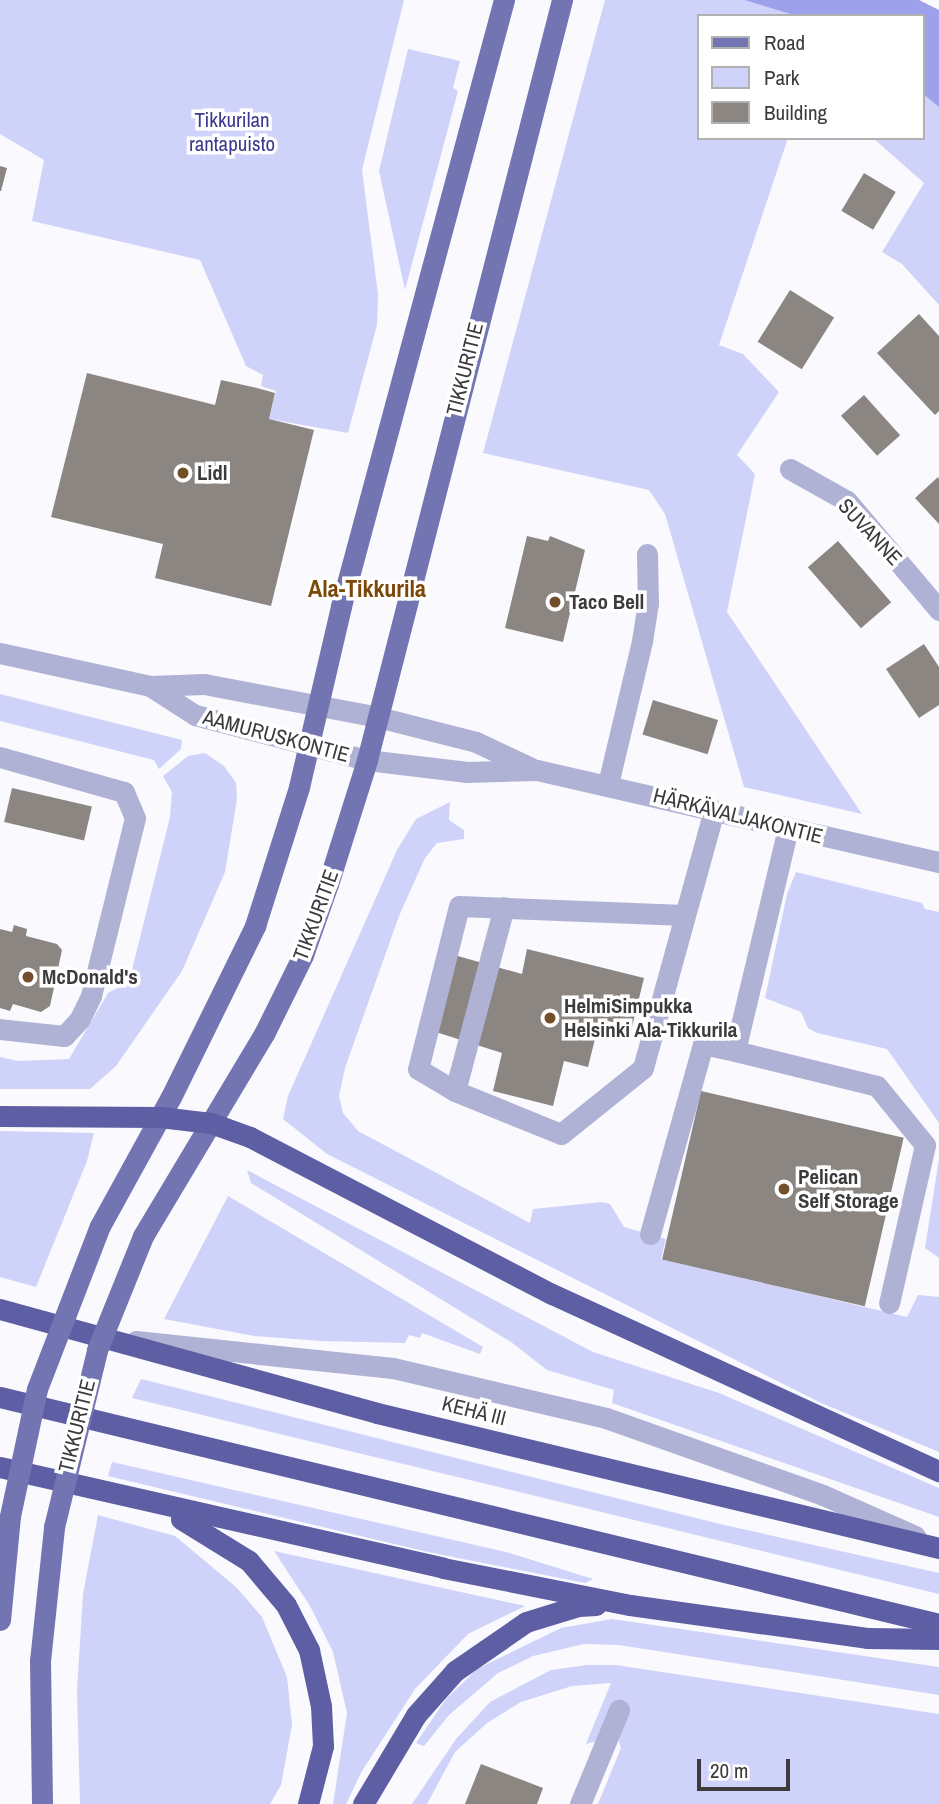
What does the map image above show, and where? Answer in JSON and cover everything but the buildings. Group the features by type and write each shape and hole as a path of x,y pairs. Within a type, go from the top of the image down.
{"highway":[{"path":"0,1116 160,1116 211,1123 250,1137 576,1306 939,1471"},
{"name":"KEHÄ III","path":"0,1309 115,1338 377,1413 939,1548"},
{"path":"0,1397 939,1624"},
{"path":"0,1467 144,1502 630,1605 867,1638 939,1639"},
{"path":"144,1502 203,1529 249,1560 286,1605 309,1650 321,1706 323,1746 308,1804"},
{"path":"363,1804 416,1715 455,1671 484,1649 526,1622 578,1606 630,1605"}],"main road":[{"path":"0,1620 10,1516 37,1389 100,1226 160,1116 255,926 309,746 504,2"},
{"name":"TIKKURITIE","path":"42,1804 40,1661 54,1527 97,1350 143,1236 211,1123 303,955 368,760 560,6"}],"street":[{"name":"SUVANNE","path":"789,469 847,501 939,610"},
{"path":"608,784 642,641 648,603 647,554"},
{"name":"AAMURUSKONTIE","path":"0,653 150,686 204,684 378,717"},
{"name":"AAMURUSKONTIE","path":"150,686 195,715 368,760"},
{"name":"HÄRKÄVALJAKONTIE","path":"378,717 475,742 537,770"},
{"path":"0,757 124,792 135,818 91,996 80,1019 64,1036 0,1029"},
{"name":"HÄRKÄVALJAKONTIE","path":"368,760 467,772 537,770 608,784 939,862"},
{"path":"684,915 459,906 418,1069 455,1091 561,1134 643,1068 714,810"},
{"path":"735,1051 788,828"},
{"path":"455,1091 504,907"},
{"path":"650,1234 704,1044 877,1086 925,1145 889,1303"},
{"path":"115,1338 393,1368 606,1418 823,1496 939,1548"},
{"path":"580,1804 619,1710"}],"green space":[{"name":"Tikkurilan rantapuisto","path":"0,0 404,0 362,170 378,294 377,325 348,433 269,419 276,391 261,386 263,375 246,366 200,260 32,221 44,160 0,134"},
{"path":"605,0 744,0 790,14 698,14 698,140 787,140 719,345 743,354 779,392 737,455 755,474 727,612 862,814 744,787 665,514 649,490 483,453"},
{"path":"408,49 460,61 453,88 458,91 405,290 379,171"},
{"path":"925,96 939,107 939,305 902,264 882,252 924,183 875,140 925,140"},
{"path":"0,694 182,740 181,749 159,769 154,760 0,721"},
{"path":"205,753 224,766 236,783 237,799 225,872 182,971 116,1066 90,1089 0,1089 0,1057 18,1061 69,1059 108,993 129,982 170,817 172,792 163,776 188,756"},
{"path":"450,802 449,820 464,830 464,839 437,843 425,858 399,916 345,1068 339,1096 343,1113 358,1131 530,1223 533,1209 602,1202 610,1204 624,1227 666,1239 661,1259 907,1317 918,1295 939,1297 939,1452 821,1403 327,1154 283,1119 288,1096 397,850 416,819"},
{"path":"796,872 922,903 925,909 939,912 939,1123 887,1049 817,1033 808,1028 801,1012 765,998 787,894"},
{"path":"0,1131 94,1133 87,1161 36,1287 0,1277"},
{"path":"939,1159 939,1258 925,1248"},
{"path":"247,1170 593,1352 719,1393 939,1488 939,1517 612,1403 614,1390 547,1370 511,1342 251,1183"},
{"path":"228,1196 483,1347 480,1354 422,1333 420,1338 409,1335 405,1343 322,1341 254,1336 164,1319"},
{"path":"141,1379 720,1524 939,1573 939,1594 132,1398"},
{"path":"112,1462 506,1552 593,1579 585,1583 428,1552 108,1476"},
{"path":"98,1515 175,1536 236,1587 262,1617 287,1677 292,1725 281,1785 270,1804 80,1804 77,1690 83,1594"},
{"path":"274,1551 525,1606 468,1634 415,1689 362,1771 346,1804 333,1804 347,1713 333,1652 310,1606"},
{"path":"612,1619 939,1667 939,1695 619,1645 584,1644 533,1656 498,1673 449,1715 424,1746 416,1743 446,1699 477,1669 561,1628"},
{"path":"587,1665 616,1665 939,1714 939,1804 598,1804 621,1748 617,1736 586,1744 611,1683 572,1686 521,1702 487,1723 455,1752 427,1804 412,1804 456,1739 490,1702 551,1670"}],"water":[{"path":"744,0 919,0 939,10 939,107 925,96 925,14 790,14"}],"place":[{"name":"Lidl","path":"183,473"},
{"name":"Taco Bell","path":"555,602"},
{"name":"McDonald's","path":"28,977"},
{"name":"HelmiSimpukka Helsinki Ala-Tikkurila","path":"550,1018"},
{"name":"Pelican Self Storage","path":"784,1189"}],"district":[{"name":"Ala-Tikkurila","path":"367,589"}]}
